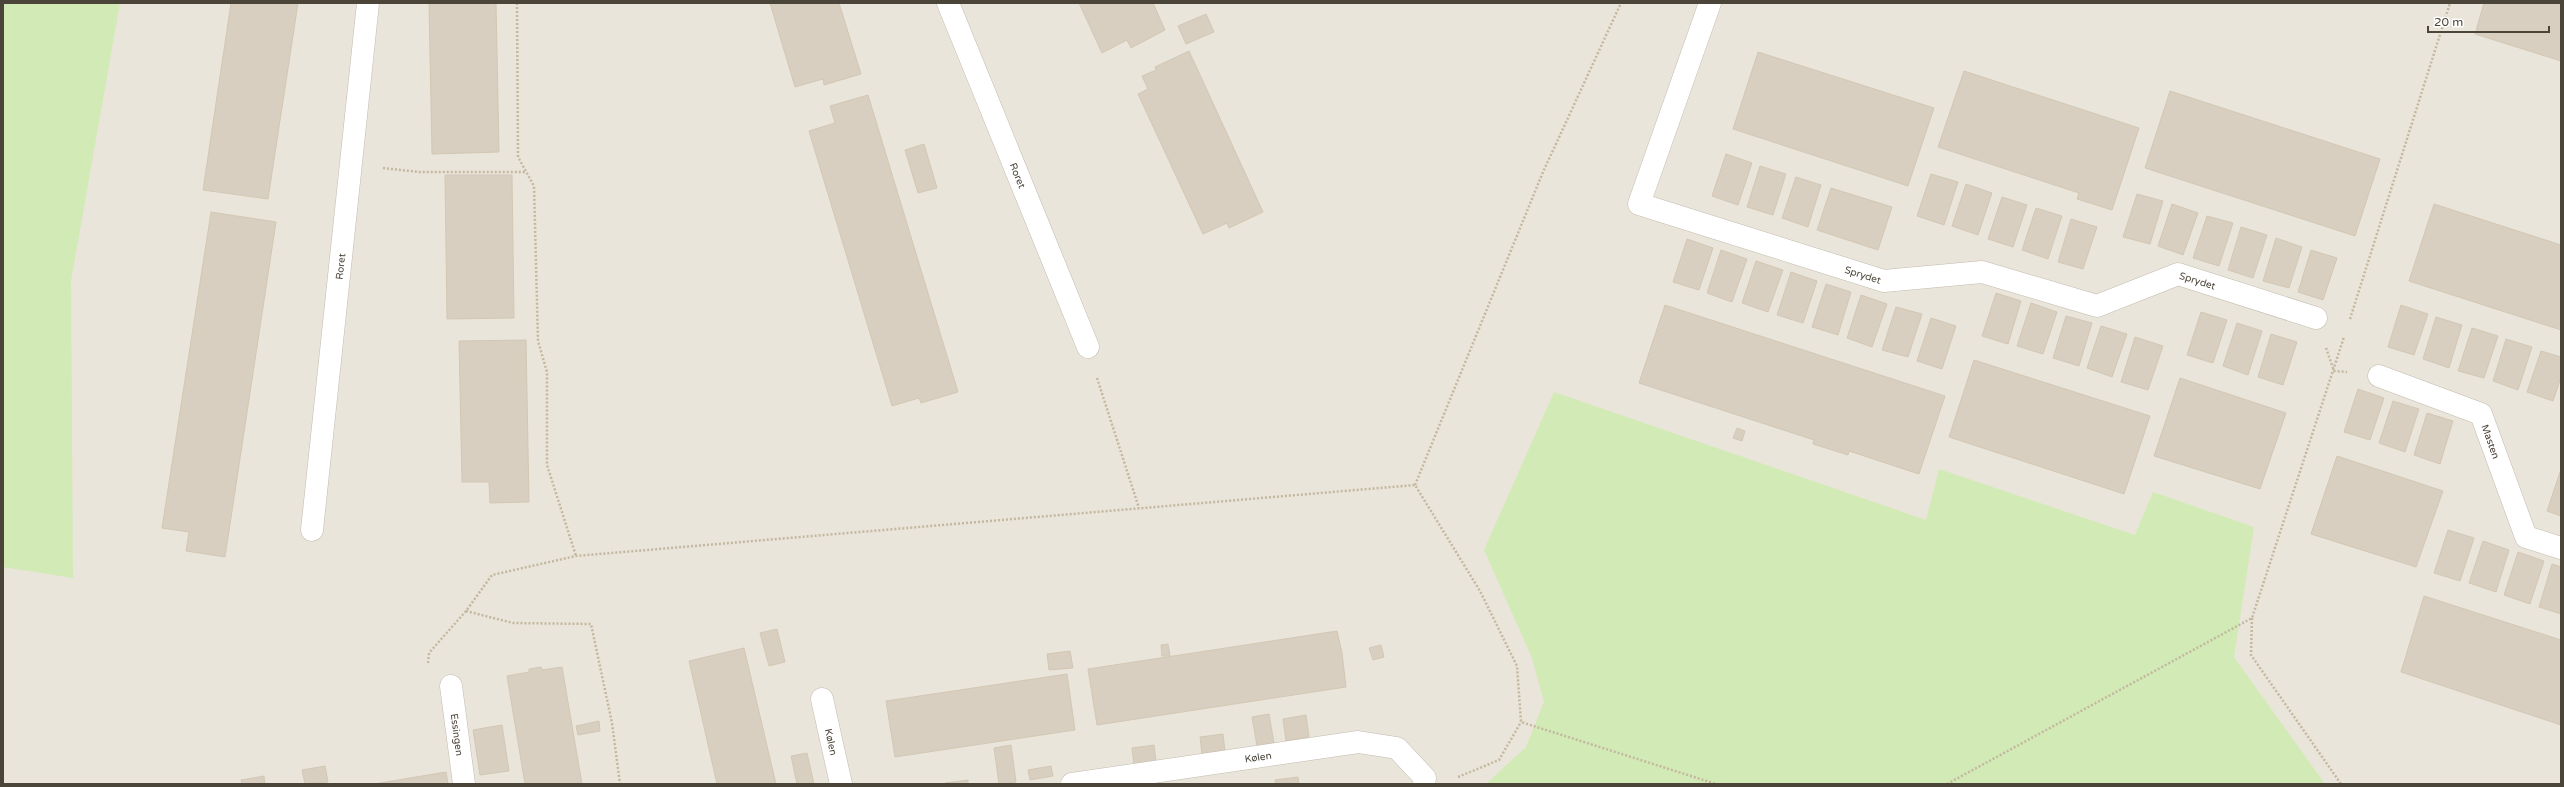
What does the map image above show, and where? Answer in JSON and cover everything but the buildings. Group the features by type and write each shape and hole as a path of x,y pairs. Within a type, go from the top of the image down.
{"street":[{"name":"Roret","path":"312,530 368,3"},
{"name":"Roret","path":"948,3 1088,347"},
{"name":"Sprydet","path":"1710,3 1639,204 1884,281 1982,272 2097,306 2178,274 2316,318"},
{"name":"Masten","path":"2379,376 2481,414 2526,537 2561,548"},
{"name":"Essingen","path":"452,686 464,784"},
{"name":"Kølen","path":"822,699 841,784"},
{"name":"Kølen","path":"1072,784 1358,742 1397,748 1424,781"}],"path":[{"path":"517,3 518,157 534,186 538,341 548,372 547,464 576,556"},
{"path":"1415,485 1543,172 1621,3"},
{"path":"2348,326 2450,3"},
{"path":"351,164 419,172 526,172"},
{"path":"2316,318 2334,371"},
{"path":"2341,784 2251,655 2252,618 2346,333"},
{"path":"1088,347 1139,508"},
{"path":"2334,371 2379,376"},
{"path":"428,667 430,653 466,611 492,575 576,556 1415,485"},
{"path":"1415,485 1480,591 1517,666 1521,722 1499,760 1455,778 1424,781"},
{"path":"466,611 513,623 591,624 612,723 620,784"},
{"path":"1947,784 2252,618"},
{"path":"1521,722 1716,784"}],"shaded area":[{"path":"3,3 2561,3 2561,784 3,784"}],"green space":[{"path":"3,3 120,3 71,281 73,578 3,567"},
{"path":"1554,392 1926,520 1939,469 2135,535 2153,492 2254,527 2234,657 2325,784 1486,784 1526,747 1544,702 1532,658 1484,550"}]}
